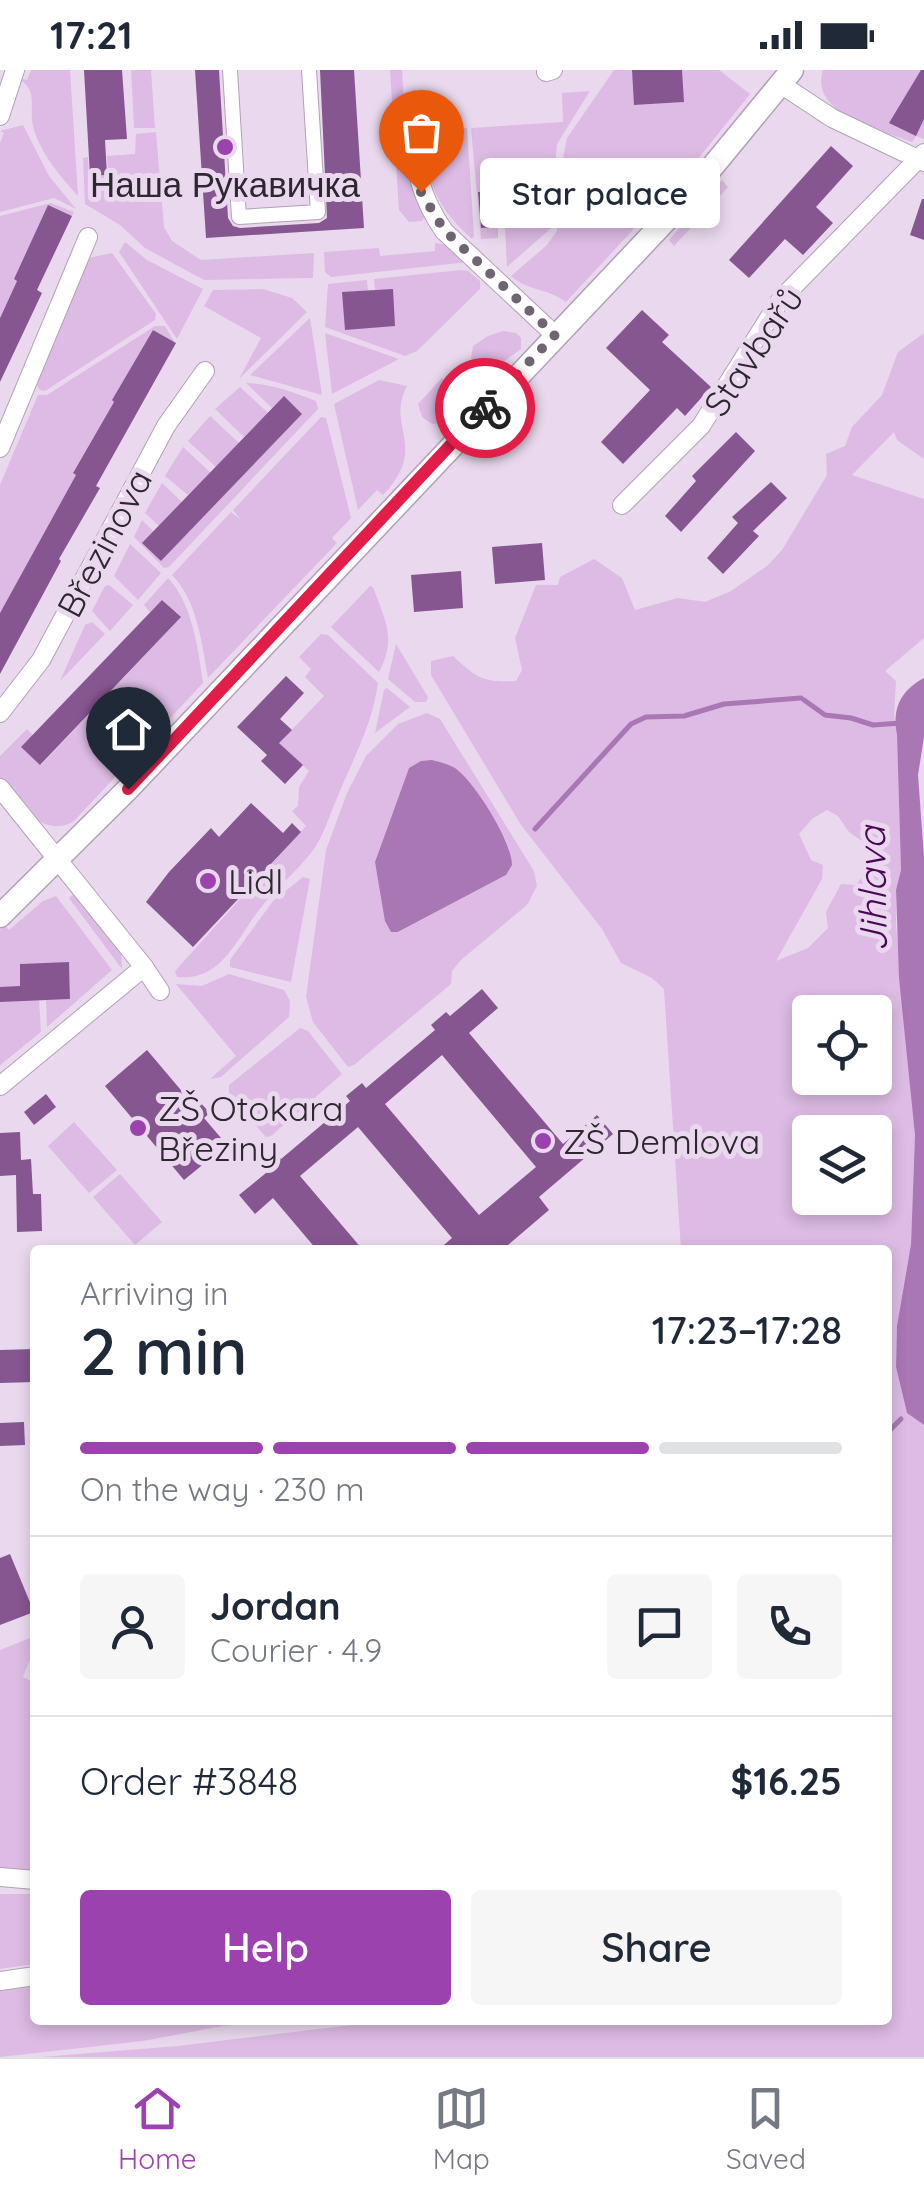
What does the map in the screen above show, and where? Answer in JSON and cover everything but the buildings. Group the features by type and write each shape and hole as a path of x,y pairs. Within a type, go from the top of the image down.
{"street":[{"path":"0,116 16,70"},
{"path":"230,70 240,217 318,212 309,70"},
{"path":"0,916 59,860 685,200 787,78 832,118 922,158"},
{"path":"412,130 421,192 444,230 555,335"},
{"name":"Stavbařů","path":"622,505 701,426 782,298 922,158"},
{"path":"0,448 88,238"},
{"name":"Březinova","path":"0,712 40,660 166,426 204,372"},
{"path":"0,788 160,991"},
{"path":"0,1086 144,968"},
{"path":"0,1877 30,1880"},
{"path":"0,1981 30,1977"}],"shaded area":[{"path":"31,70 70,70 78,196 43,151 34,130 30,91 17,78 27,80"},
{"path":"131,70 151,70 155,128 134,128"},
{"path":"390,70 402,70 408,172 425,216 422,221 409,222 399,210"},
{"path":"614,70 632,70 635,105 683,102 682,70 719,70 750,94 694,164 566,302 511,276 546,246 557,231 560,174 567,138"},
{"path":"823,70 924,70 924,139 916,136 912,142 867,126 837,109 822,86"},
{"path":"590,91 557,144 550,229 507,267 505,227 530,225 527,188 478,192 481,228 498,227 498,238 481,239 471,128 563,122 562,93"},
{"path":"23,125 49,176 76,209 54,198 0,212 0,143 4,133 0,131"},
{"path":"467,128 472,239 451,218 437,196 425,143 456,140 456,129"},
{"path":"156,132 164,227 172,241 201,260 314,253 313,278 204,280 145,248 120,225 85,204 83,158 88,157 89,177 108,175 107,156 135,154 136,134"},
{"path":"722,180 728,187 674,246 669,240"},
{"path":"51,203 74,212 72,216 48,206 0,317 0,216"},
{"path":"125,242 147,260 203,289 177,339 119,252"},
{"path":"435,243 449,245 468,262 331,277 325,272 324,252 379,248 380,256 435,251"},
{"path":"112,253 156,314 155,320 45,391 40,390 33,379 83,259"},
{"path":"461,270 480,281 480,289 417,351 405,356 325,327 328,284 367,280 368,290 375,290 374,279"},
{"path":"263,289 292,298 307,312 239,379 261,338 204,306 213,290"},
{"path":"310,318 322,395 250,375"},
{"path":"155,326 165,326 175,343 153,330 0,613 0,485 38,395 47,395"},
{"path":"503,331 521,338 521,349 487,374 471,358 473,346"},
{"path":"325,333 399,359 332,394"},
{"path":"924,333 924,459 897,440 894,432 852,475 924,499 924,638 885,671 896,681 901,870 896,890 896,924 915,1135 911,1244 897,1326 896,1367 907,1413 924,1425 924,2057 41,2057 178,2046 352,2025 892,2025 892,1245 681,1245 664,989 652,978 621,963 602,929 521,825 431,675 431,661 453,656 481,678 516,681 522,670 515,638 536,585 558,585 560,577 594,559 622,578 635,610 678,598 705,602 731,591 767,566 782,550 827,475 826,454 845,446 852,427 882,395 898,352","holes":["827,810 838,816 849,832 869,846 871,863 856,885 841,884 826,912 828,928 808,948 776,961 822,879 823,865 811,860 799,834"]},
{"path":"442,378 460,398 461,409 452,422 432,424 422,417 418,404"},
{"path":"379,380 407,386 401,414 403,463 383,495 377,490 358,510 334,404"},
{"path":"246,383 316,401 318,409 164,568 134,537 142,520 154,532 161,561 302,414 284,397 272,408"},
{"path":"240,387 268,413 244,437 215,409"},
{"path":"210,416 239,443 216,467 188,441"},
{"path":"321,417 326,418 351,518 332,538 337,543 208,678 193,610 172,575 231,512 241,520 233,510"},
{"path":"183,447 211,473 188,495 165,476"},
{"path":"162,483 182,502 159,526 145,513"},
{"path":"130,544 161,573 138,600 114,576"},
{"path":"168,578 189,614 203,683 73,822 50,826 40,822 0,779 0,756 27,729 33,735 21,747 41,765 180,618 163,600 150,612 144,605"},
{"path":"109,585 133,605 110,631 92,611"},
{"path":"370,586 382,610 388,639 379,672 331,627"},
{"path":"92,622 105,634 60,681 85,625"},
{"path":"321,634 328,635 378,683 361,742 311,853 265,902 226,957 205,973 177,977 175,971 306,826 292,811 298,806 299,787 309,771 267,732 283,739 324,696 305,677 311,669 299,657"},
{"path":"396,644 428,697 426,702 415,702 388,679"},
{"path":"924,678 924,737 918,775 924,857 924,1425 907,1413 896,1367 897,1326 911,1244 915,1135 899,978 896,890 901,870 896,717 904,695"},
{"path":"387,688 410,707 375,733 384,690"},
{"path":"427,713 440,719 534,871 537,886 527,905 461,960 452,971 451,984 348,1067 313,1022 306,997 326,850 366,756 398,724","holes":["409,768 506,875 399,932 391,932 375,862"]},
{"path":"432,760 455,768 472,786 499,828 512,865 506,875 398,932 391,932 385,921 375,862 409,768"},
{"path":"303,877 310,879 291,982 230,967 230,960 273,901"},
{"path":"74,894 121,952 122,969 69,898"},
{"path":"56,896 112,970 47,1027 46,1000 70,999 69,963 20,964 21,1000 39,1000 41,1032 0,1065 0,930 5,926 9,930 43,901"},
{"path":"229,974 284,990 290,1001 289,1017 221,1077 210,1079 236,1056 176,984 202,986"},
{"path":"300,1028 308,1031 342,1074 266,1137 229,1095 229,1085"},
{"path":"74,1122 117,1170 89,1193 48,1146"},
{"path":"120,1174 162,1222 135,1245 93,1197"},
{"path":"30,1638 30,1660 23,1677 30,1680 30,1879 0,1873 0,1650"},
{"path":"0,1894 30,1894 30,1965 0,1969"},
{"path":"30,1987 30,2025 228,2025 143,2041 0,2057 0,1991"}],"waterway":[{"path":"535,829 631,724 646,717 684,716 724,704 801,698"},
{"path":"804,700 825,715 873,725 901,723"},
{"path":"892,1428 901,1419"}],"way so far":[{"path":"421,192 444,230 555,335 485,408"}],"place":[{"name":"Наша Рукавичка","path":"225,147"},
{"name":"Star palace","path":"421,192"},
{"name":"Lidl","path":"208,881"},
{"name":"ZŠ Otokara Březiny","path":"138,1128"},
{"name":"ZŠ Demlova","path":"543,1141"}],"route":[{"path":"128,789 485,408"}],"water label":[{"name":"Jihlava","path":"872,889"}]}
